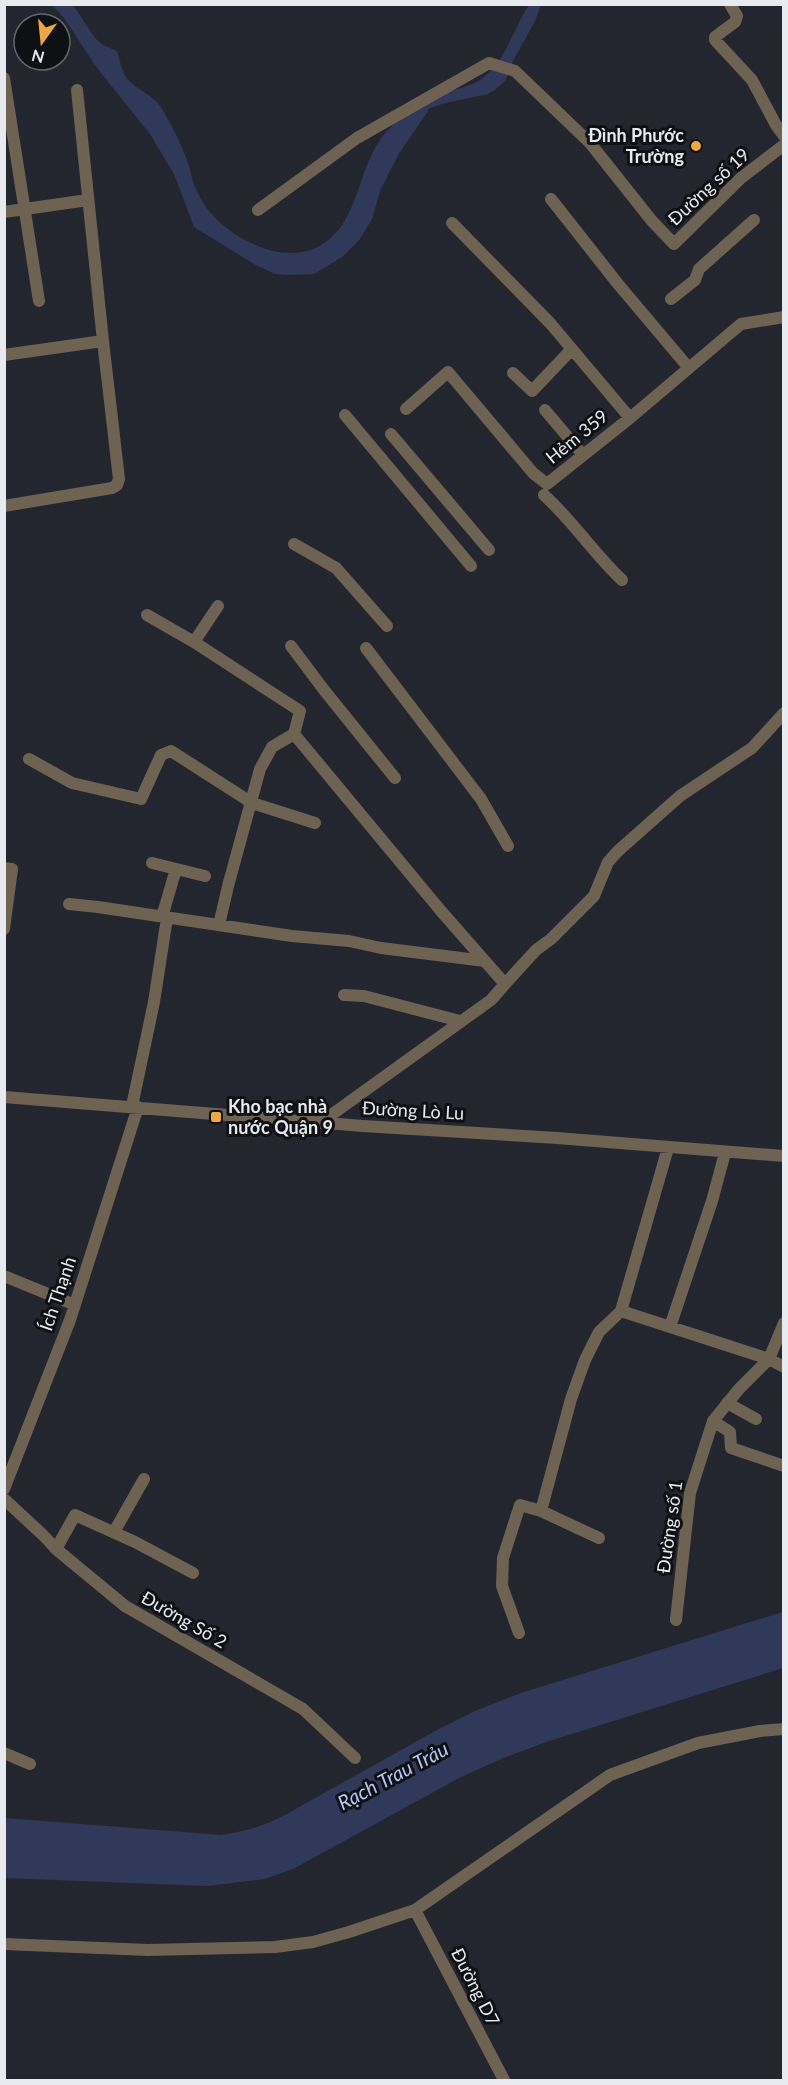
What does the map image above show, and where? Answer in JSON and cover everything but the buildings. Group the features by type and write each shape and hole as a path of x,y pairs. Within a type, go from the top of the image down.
{"street":[{"path":"730,4 737,16 735,22 715,36 715,39 752,80 783,136"},
{"name":"Đường số 19","path":"258,210 357,138 489,63 515,71 590,142 652,221 674,244 741,178 783,145"},
{"path":"4,78 39,301"},
{"path":"4,506 112,488 118,483 77,90"},
{"path":"551,199 688,367"},
{"path":"4,212 88,200"},
{"path":"671,299 695,280 699,269 754,220"},
{"path":"452,223 550,323 630,418"},
{"name":"Hẻm 359","path":"546,490 583,455 741,324 783,316"},
{"path":"4,355 102,341"},
{"path":"513,373 527,388 533,390 572,350"},
{"path":"406,410 448,372 622,580"},
{"path":"545,410 583,455"},
{"path":"345,415 471,566"},
{"path":"391,434 489,550"},
{"path":"294,544 336,568 387,626"},
{"path":"194,642 218,606"},
{"path":"147,615 194,642 300,711 294,734 272,747 260,769 219,925"},
{"path":"291,646 395,778"},
{"path":"366,648 481,799 508,846"},
{"path":"320,1123 491,1000 536,950 551,939 594,896 608,862 618,851 680,795 752,748 783,713"},
{"path":"294,734 505,984"},
{"path":"29,759 72,783 141,799 160,755 171,751 252,802 315,822"},
{"path":"152,863 205,876"},
{"path":"4,868 12,869 5,928"},
{"name":"Ích Thạnh","path":"5,1488 75,1305 135,1107 154,1002 164,917 176,869"},
{"path":"69,904 292,936 349,940 381,948 485,961"},
{"path":"345,995 364,996 460,1021"},
{"name":"Đường Lò Lu","path":"4,1097 320,1123 557,1138 783,1156"},
{"path":"541,1511 585,1360 599,1332 621,1311 668,1148"},
{"path":"670,1327 712,1201 725,1152"},
{"path":"4,1276 75,1305"},
{"path":"621,1311 769,1359 783,1367"},
{"name":"Đường số 1","path":"676,1620 690,1493 713,1421 739,1389 769,1359 783,1323"},
{"path":"728,1403 756,1419"},
{"path":"713,1421 730,1432 730,1448 783,1466"},
{"path":"114,1532 144,1479"},
{"name":"Đường Số 2","path":"4,1500 43,1534 56,1549 125,1606 303,1709 355,1758"},
{"path":"519,1633 502,1586 503,1558 520,1505 541,1511 599,1538"},
{"path":"56,1549 75,1515 114,1532 193,1573"},
{"path":"4,1944 148,1950 275,1947 313,1942 415,1910 610,1775 698,1743 783,1729"},
{"path":"4,1753 30,1764"},
{"name":"Đường D7","path":"415,1910 504,2080"}],"water":[{"path":"52,5 73,5 95,38 103,45 117,51 123,71 129,81 160,106 182,148 201,200 216,219 234,234 255,245 288,253 316,248 336,233 346,220 353,205 371,156 379,141 390,128 428,99 469,86 484,77 504,53 529,5 541,5 506,80 488,94 430,108 398,155 380,191 372,219 360,239 342,257 314,274 290,275 275,274 254,264 194,227 174,174 150,134 97,68 72,30 72,12 58,12"},
{"name":"Rạch Trau Trảu","path":"783,1612 783,1668 549,1741 503,1758 459,1778 293,1869 264,1879 208,1886 5,1878 5,1818 221,1835 246,1830 285,1815 475,1711 521,1693"}],"place":[{"name":"Đình Phước Trường","path":"696,146"},
{"name":"Kho bạc nhà nước Quận 9","path":"216,1117"}]}
